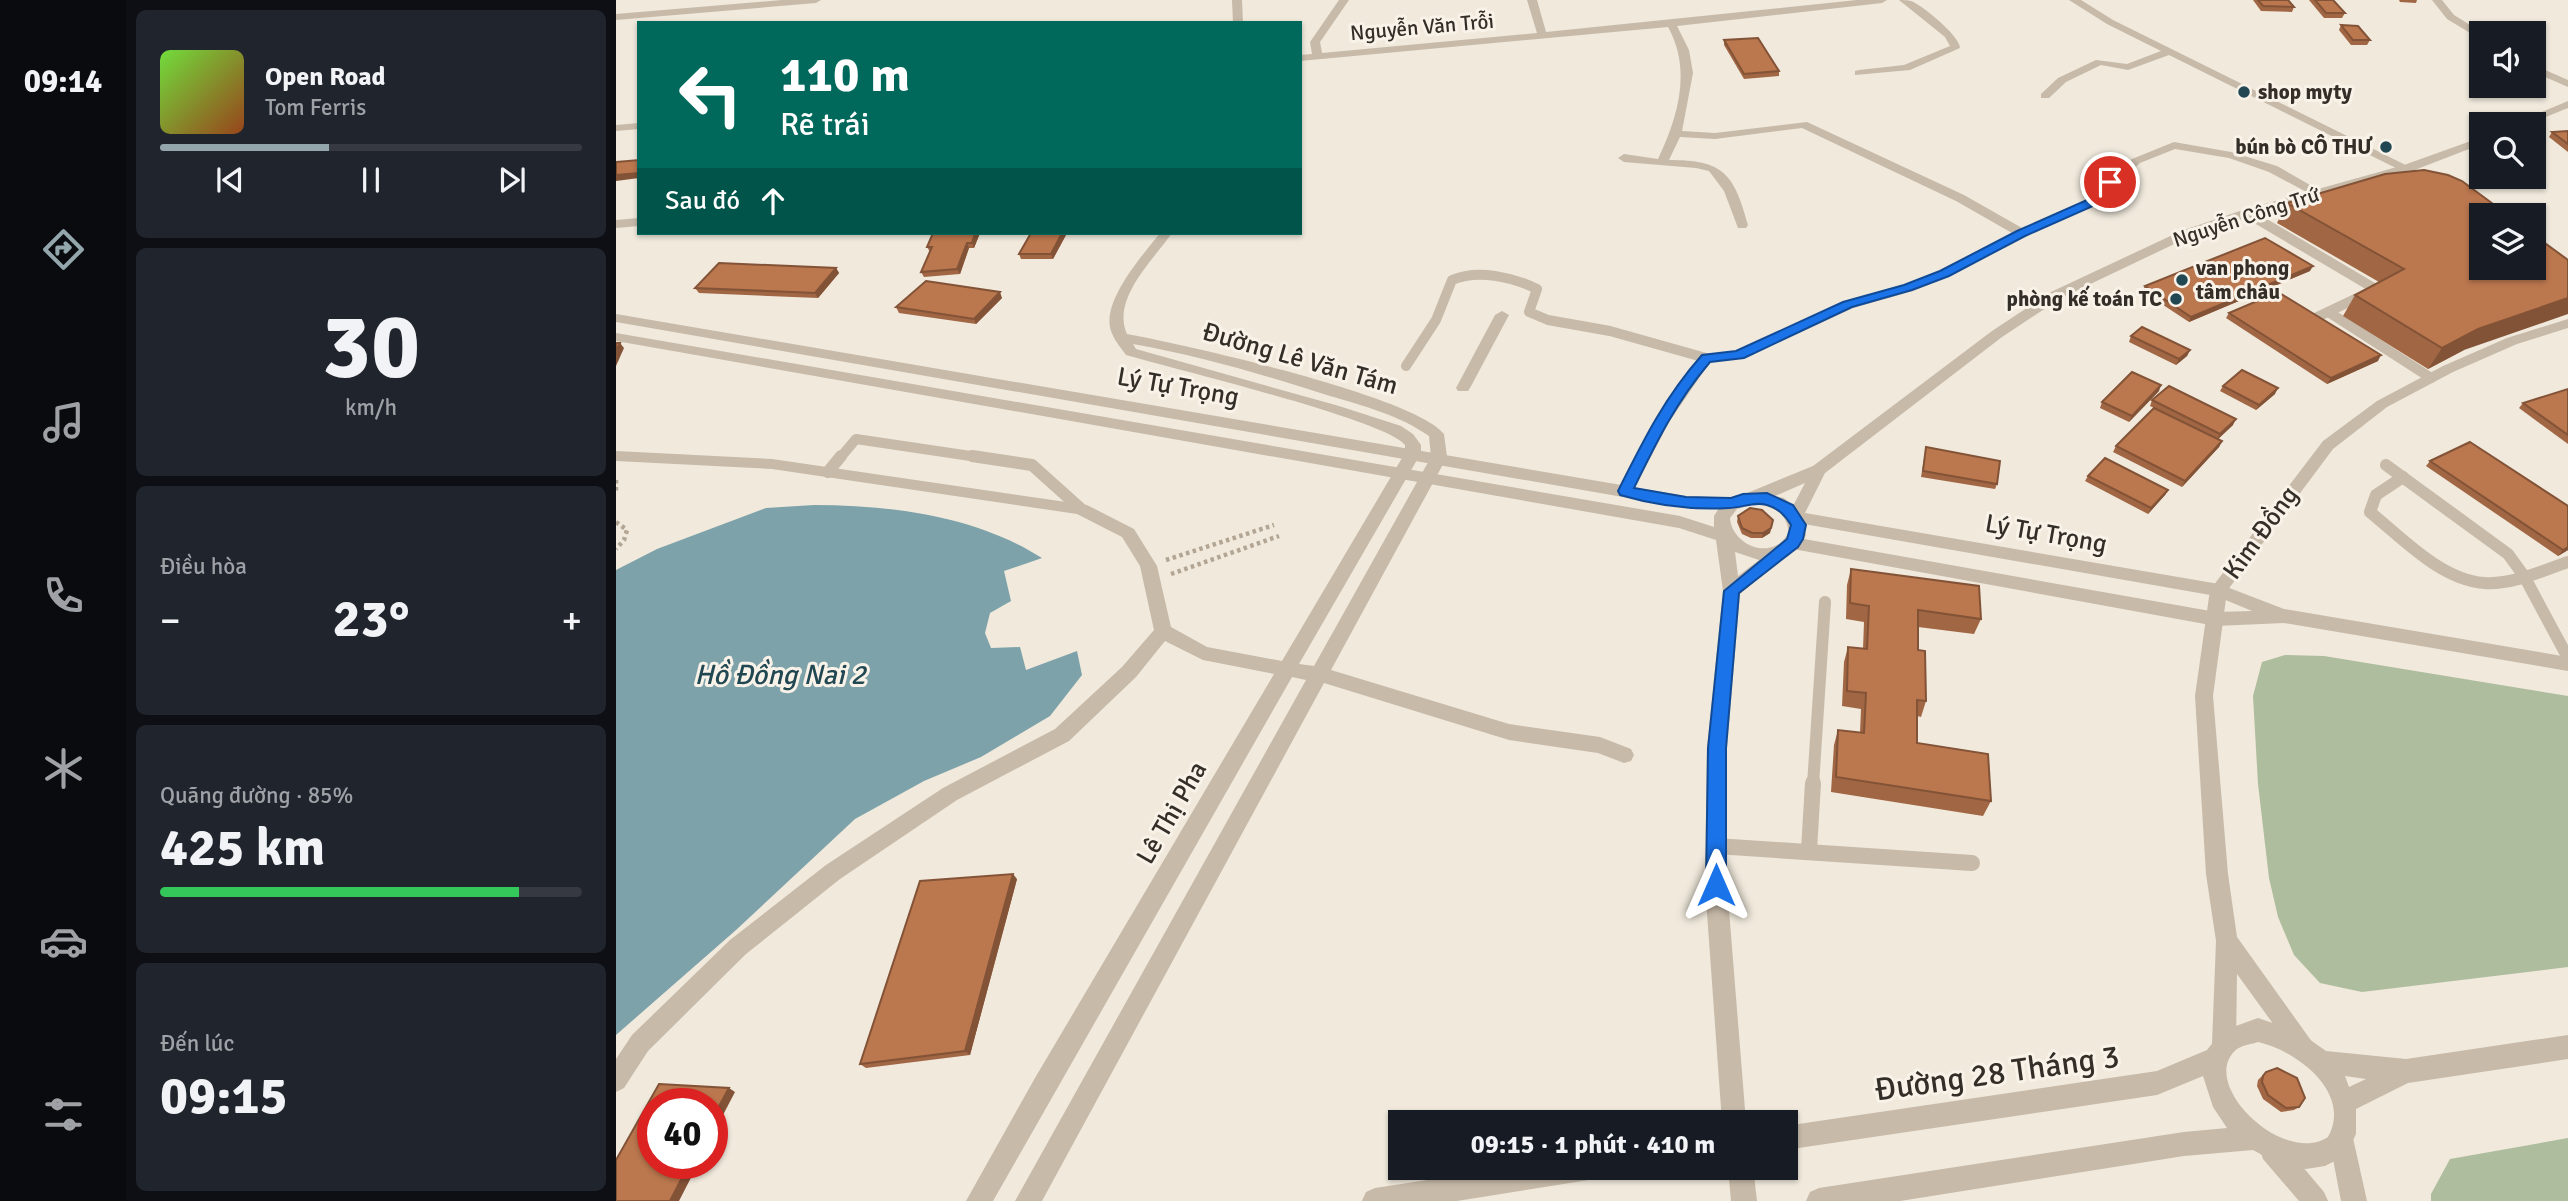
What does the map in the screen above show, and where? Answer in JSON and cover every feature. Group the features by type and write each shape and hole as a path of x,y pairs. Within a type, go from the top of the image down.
{"street":[{"path":"616,17 762,2 816,0"},
{"path":"1237,0 1238,21"},
{"path":"1318,56 1315,42 1344,0"},
{"path":"1532,0 1542,35"},
{"name":"Nguyễn Văn Trỗi","path":"1302,58 1671,24 1882,0"},
{"path":"1858,73 1906,68 1955,48 1955,42 1949,35 1904,0"},
{"path":"2074,0 2101,17 2451,191"},
{"path":"2437,0 2440,7 2456,22 2469,30"},
{"path":"1662,163 1676,133 1689,76 1680,37 1671,24"},
{"path":"2045,96 2062,80 2094,64 2106,61 2128,67 2171,51"},
{"path":"2546,74 2568,85"},
{"path":"2546,113 2568,104"},
{"path":"1676,133 1715,136 1803,124 1960,198 2021,233"},
{"path":"616,128 637,126"},
{"path":"1625,491 1661,419 1680,389 1706,358 1739,355 1848,305 1908,288 1945,273 2021,233 2089,203 2136,161 2174,145 2190,145 2273,169 2318,193"},
{"name":"Nguyễn Công Trứ","path":"1755,498 1819,470 1997,334 2056,295 2185,233 2247,212 2408,168 2469,145"},
{"path":"1624,158 1706,165 1715,169 1738,206 1742,225"},
{"path":"616,224 637,222"},
{"path":"1123,338 1117,329 1117,314 1122,295 1165,235"},
{"path":"1463,388 1502,315"},
{"name":"Lý Tự Trọng","path":"616,318 1439,457 1686,502 1732,503"},
{"name":"Kim Đồng","path":"2220,1051 2227,941 2217,874 2204,696 2220,590 2328,444 2382,404 2431,378 2512,341 2568,323"},
{"name":"Lý Tự Trọng","path":"616,337 1681,522 1724,536"},
{"name":"Đường Lê Văn Tám","path":"1123,338 1131,352 1139,355 1334,409 1396,430 1408,438 1413,445 1413,453"},
{"name":"Đường Lê Văn Tám","path":"1123,338 1155,343 1255,370 1413,418 1436,434 1439,457"},
{"name":"Lê Thị Pha","path":"979,1201 1043,1086 1413,453"},
{"path":"616,456 772,464 1081,509 1128,533 1150,573 1163,631 1203,653 1320,675 1510,732 1600,745 1624,755"},
{"path":"1028,1201 1439,457"},
{"name":"Nguyễn Công Trứ","path":"1795,517 1819,470"},
{"path":"1732,591 1788,547 1798,535 1795,517 1778,502 1755,498 1732,503 1720,518 1732,591 1717,748 1716,885 1733,1110"},
{"name":"Lý Tự Trọng","path":"1795,517 2220,590 2284,616"},
{"path":"1724,536 1732,544 1757,554 1788,547"},
{"name":"Lý Tự Trọng","path":"1788,547 2216,619 2284,616 2568,664"},
{"path":"616,1080 640,1043 738,947 833,872 950,794 1062,735 1129,672 1163,631"},
{"name":"Kim Đồng","path":"2227,941 2312,1054"},
{"path":"1819,1201 2184,1144 2262,1144 2294,1157 2314,1157 2331,1151 2342,1138 2347,1122 2345,1102 2337,1082 2312,1054 2279,1034 2258,1030 2238,1033 2220,1051 2215,1079 2222,1101 2235,1121 2262,1144 2315,1201"},
{"path":"2345,1102 2406,1071 2568,1047"},
{"name":"Đường 28 Tháng 3","path":"1798,1136 2157,1083 2220,1051"},
{"path":"2312,1054 2406,1071"},
{"path":"2342,1138 2354,1201"},
{"path":"1375,1201 1511,1180"},
{"path":"1742,1180 1744,1201"}],"lane":[{"path":"2247,212 2372,287 2372,291 2314,319"},
{"path":"1406,366 1436,320 1452,280 1469,274 1500,277 1529,284 1537,289 1529,312 1548,320 1610,331 1706,358"},
{"path":"2330,313 2431,378"},
{"path":"828,472 856,439 1032,466 1081,509"},
{"path":"2386,465 2508,554 2524,576 2568,658"},
{"path":"2403,477 2376,494 2370,502 2370,512 2434,561 2462,576 2484,583 2524,576 2568,562"},
{"path":"1809,850 1825,603"},
{"path":"1716,846 1809,850 1972,863"}],"path":[{"path":"616,480 616,493"},
{"path":"616,522 627,530 624,540 616,549"},
{"path":"1150,573 1274,525"},
{"path":"1150,573 1279,536"}],"green space":[{"path":"2285,655 2324,656 2568,696 2568,967 2362,992 2320,983 2294,955 2278,917 2269,878 2258,784 2253,696 2262,662"},
{"path":"2568,1138 2568,1201 2431,1201 2431,1194 2450,1159"}],"water":[{"name":"Hồ Đồng Nai 2","path":"814,505 873,507 932,516 989,532 1042,558 1004,571 1011,601 990,613 985,633 991,648 1020,647 1026,670 1077,651 1082,675 1050,716 981,757 924,781 855,819 736,930 616,1035 616,570 657,549 766,508"}],"building":[{"path":"2258,0 2288,0 2294,7 2263,6"},
{"path":"2315,0 2333,0 2345,13 2326,13"},
{"path":"2341,25 2358,26 2370,40 2353,40"},
{"path":"1758,38 1779,71 1744,74 1724,40"},
{"path":"2568,131 2568,144 2552,132"},
{"path":"637,160 637,173 616,175 616,162"},
{"path":"2424,170 2448,175 2462,181 2469,189 2492,203 2469,203 2469,280 2546,280 2546,244 2568,260 2568,298 2478,329 2442,348 2355,295 2404,269 2287,203 2385,174"},
{"path":"932,235 974,235 972,243 967,243 957,269 921,272 932,247 927,247"},
{"path":"1030,235 1061,235 1051,254 1019,254"},
{"path":"2265,238 2313,266 2191,317 2145,286"},
{"path":"719,263 836,268 815,293 695,288"},
{"path":"926,281 1000,292 974,319 896,307"},
{"path":"2278,292 2381,355 2331,378 2229,313"},
{"path":"2142,327 2190,350 2179,359 2131,336"},
{"path":"2242,370 2278,388 2259,405 2223,386"},
{"path":"2132,372 2161,385 2132,416 2102,402"},
{"path":"2169,386 2236,419 2220,434 2152,400"},
{"path":"2568,389 2568,435 2523,403"},
{"path":"2154,408 2222,441 2185,481 2116,446"},
{"path":"2470,442 2568,506 2568,547 2563,550 2430,461"},
{"path":"1926,447 2000,461 1997,484 1923,471"},
{"path":"2105,458 2168,490 2151,508 2088,476"},
{"path":"1750,508 1762,510 1773,520 1771,528 1763,533 1752,533 1742,528 1738,516"},
{"path":"1851,569 1979,586 1981,619 1918,610 1918,650 1925,651 1926,701 1917,700 1917,743 1988,754 1991,801 1836,777 1838,730 1864,733 1866,693 1847,691 1848,647 1867,649 1869,606 1850,603"},
{"path":"1013,874 965,1051 860,1064 920,881"},
{"path":"2277,1068 2297,1078 2305,1098 2299,1107 2286,1108 2268,1095 2262,1082 2263,1076"},
{"path":"659,1084 729,1088 728,1090 657,1088"},
{"path":"637,1123 637,1179 681,1179 670,1201 616,1201 616,1160"}],"place":[{"name":"shop myty","path":"2244,92"},
{"name":"bún bò CÔ THƯ","path":"2386,147"},
{"name":"van phong tâm châu","path":"2182,280"},
{"name":"phòng kế toán TC","path":"2176,299"}],"route":[{"path":"1716,885 1717,748 1732,591 1792,543 1798,535 1799,525 1788,508 1767,499 1743,499 1732,503 1686,502 1625,491 1661,419 1680,389 1706,358 1739,355 1848,305 1908,288 1945,273 2021,233 2089,203 2110,182"}]}
